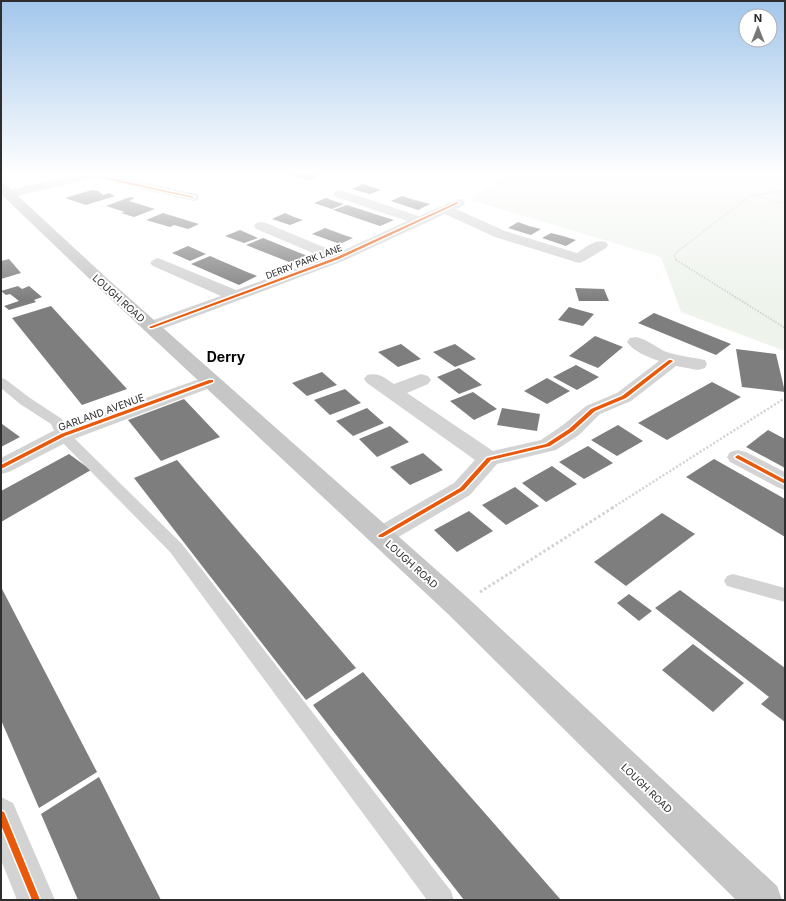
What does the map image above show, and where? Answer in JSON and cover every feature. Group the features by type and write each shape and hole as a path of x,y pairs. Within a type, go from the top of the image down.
{"main road":[{"name":"LOUGH ROAD","path":"32,216 211,382 458,606 763,900"}],"street":[{"path":"405,216 420,221"},
{"name":"DERRY PARK LANE","path":"151,327 338,258 431,216"},
{"name":"DERRY PARK LANE","path":"469,216 500,234 579,258 601,245"},
{"path":"262,226 338,258"},
{"path":"158,263 236,296"},
{"path":"636,342 649,351 671,361 698,364"},
{"path":"381,536 462,489 489,459 548,445 571,430 593,410 624,397 671,361"},
{"path":"374,379 489,459"},
{"path":"392,392 420,380"},
{"name":"GARLAND AVENUE","path":"1,467 63,435 211,382"},
{"path":"738,456 785,482"},
{"path":"3,826 36,900"}],"lane":[{"path":"1,382 25,401 56,422 63,435 176,548 442,900"},
{"path":"733,581 785,595"}],"path":[{"path":"724,216 677,252 674,256 677,261 785,328"},
{"path":"458,606 785,398"}],"shaded area":[{"path":"524,216 785,216 785,351 681,312 661,257"}],"building":[{"path":"156,216 173,216 199,224 188,229 174,225 170,227 146,220"},
{"path":"278,216 292,216 303,220 290,225 272,219"},
{"path":"351,216 382,216 394,220 380,226"},
{"path":"518,222 541,229 531,235 508,228"},
{"path":"325,228 353,238 340,244 312,234"},
{"path":"240,230 258,238 244,243 225,236"},
{"path":"551,233 576,240 566,246 542,238"},
{"path":"263,238 310,257 294,264 246,245"},
{"path":"188,246 206,254 190,261 172,253"},
{"path":"210,256 257,276 239,285 191,264"},
{"path":"9,259 21,273 1,279 1,261"},
{"path":"18,286 22,289 29,286 42,297 34,300 36,302 9,310 4,306 19,301 10,294 6,295 1,291"},
{"path":"575,288 604,289 609,301 579,301"},
{"path":"51,306 127,389 82,405 12,318"},
{"path":"569,307 594,314 583,326 558,320"},
{"path":"654,313 731,344 716,355 638,323"},
{"path":"595,336 623,347 598,368 569,356"},
{"path":"401,344 421,359 398,367 378,352"},
{"path":"455,344 476,359 455,367 433,352"},
{"path":"736,349 776,354 785,392 742,387"},
{"path":"576,365 599,377 577,390 553,377"},
{"path":"459,368 482,385 459,394 437,377"},
{"path":"322,372 337,385 307,396 292,383"},
{"path":"547,378 570,391 547,404 524,391"},
{"path":"712,382 741,397 667,440 638,423"},
{"path":"345,389 361,403 330,415 314,400"},
{"path":"473,392 497,409 474,420 450,401"},
{"path":"184,399 220,437 161,461 128,420"},
{"path":"367,408 384,423 353,436 336,421"},
{"path":"502,408 540,414 537,431 497,425"},
{"path":"2,424 20,437 1,447 1,425"},
{"path":"618,425 643,441 617,456 591,440"},
{"path":"390,426 409,442 377,457 359,439"},
{"path":"768,430 785,439 785,468 746,447"},
{"path":"588,446 613,463 584,479 559,462"},
{"path":"423,453 443,470 410,485 390,467"},
{"path":"69,454 91,470 1,522 1,491"},
{"path":"714,459 785,499 785,537 686,477"},
{"path":"177,460 356,668 306,700 134,478"},
{"path":"552,466 577,484 546,502 522,483"},
{"path":"515,487 539,506 506,525 482,505"},
{"path":"469,511 493,531 457,552 434,530"},
{"path":"662,513 695,534 626,586 594,562"},
{"path":"1,587 97,772 39,808 1,720"},
{"path":"680,590 785,668 785,722 761,704 769,697 655,608"},
{"path":"629,594 652,611 639,621 617,603"},
{"path":"693,644 744,683 713,712 662,670"},
{"path":"363,672 561,900 464,900 313,705"},
{"path":"99,777 161,900 78,900 41,814"}],"cycle path":[{"path":"151,327 338,258 430,216"},
{"path":"381,536 462,489 489,459 548,445 571,430 593,410 624,397 671,361"},
{"path":"1,467 63,435 211,381"},
{"path":"738,457 785,482"},
{"path":"1,815 36,900"}],"district":[{"name":"Derry","path":"226,357"}]}
